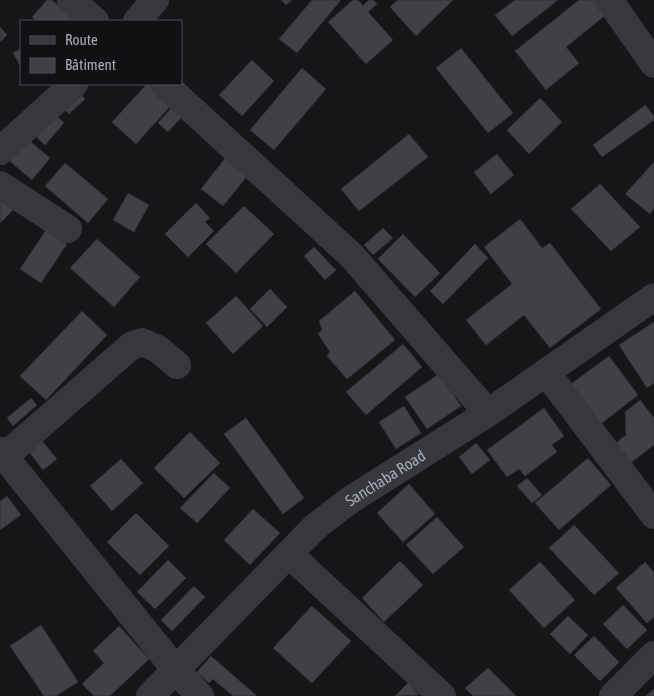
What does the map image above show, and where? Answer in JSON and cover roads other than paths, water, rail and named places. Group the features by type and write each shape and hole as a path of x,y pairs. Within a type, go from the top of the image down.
{"street":[{"path":"71,0 94,20"},
{"path":"138,20 155,0"},
{"path":"610,0 654,64"},
{"path":"0,151 73,85"},
{"path":"165,85 352,256 488,414"},
{"path":"0,185 68,229"},
{"name":"Sanchaba Road","path":"150,696 290,555 315,527 350,500 488,414 654,297"},
{"path":"177,365 158,349 142,342 131,346 2,454 176,670 200,696"},
{"path":"546,372 654,515"},
{"path":"290,555 442,696"},
{"path":"613,696 654,655"}]}
